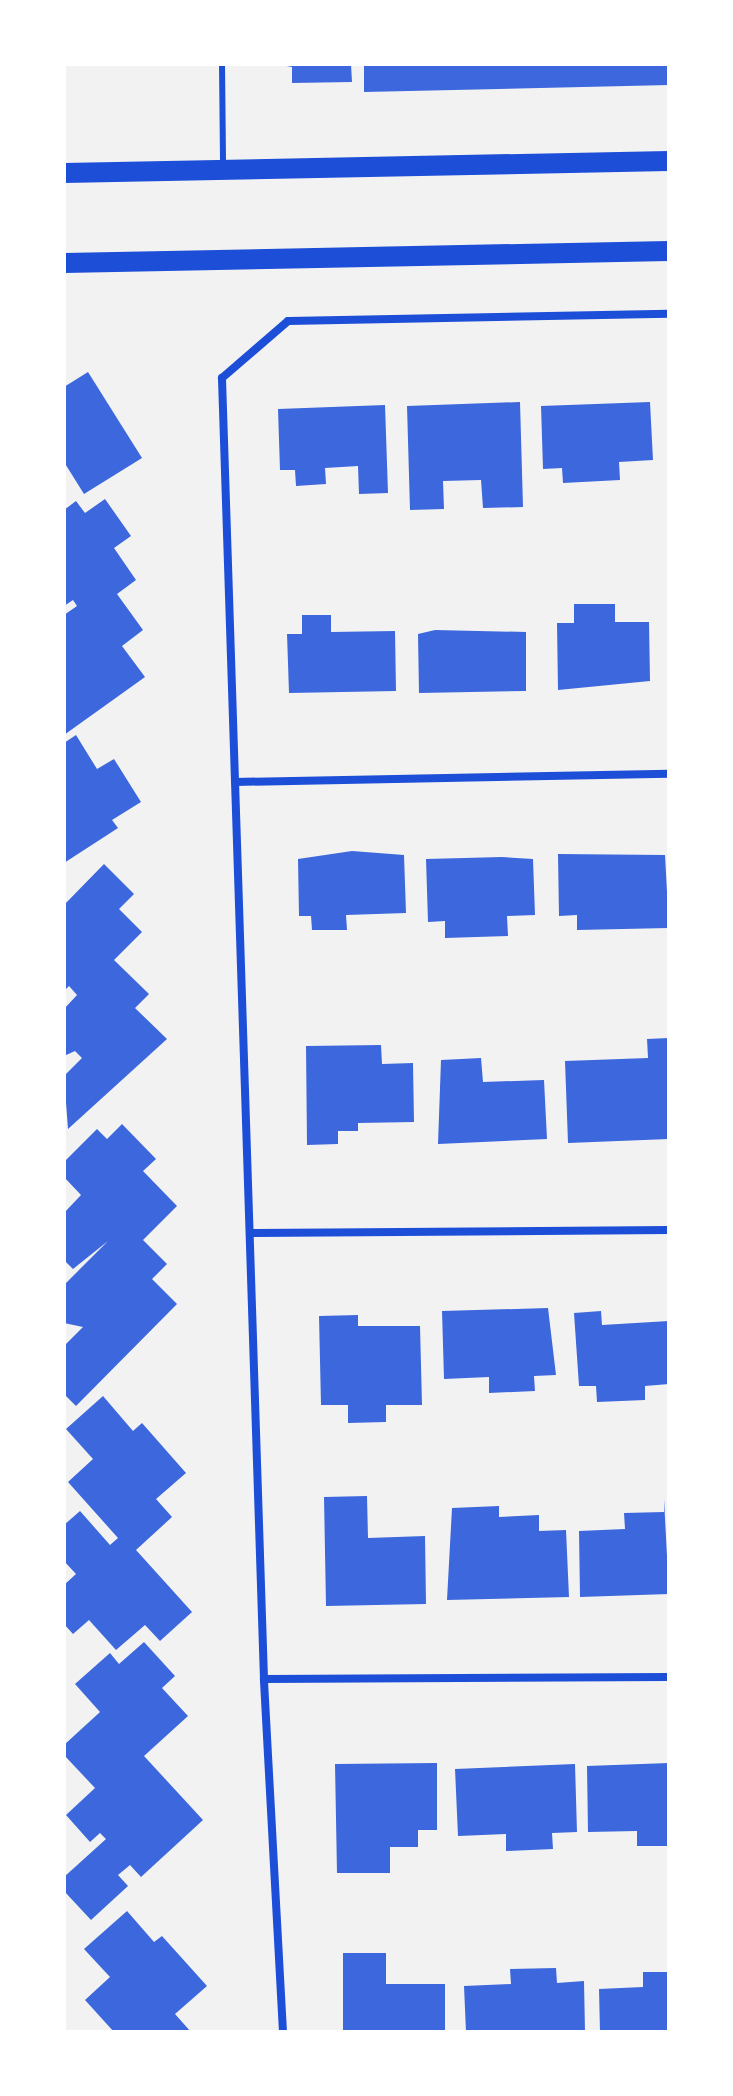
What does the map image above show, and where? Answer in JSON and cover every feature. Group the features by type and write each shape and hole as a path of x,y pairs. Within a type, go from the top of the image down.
{"main road":[{"path":"64,173 669,161"},
{"path":"64,263 669,251"}],"street":[{"path":"283,2032 264,1679 222,378 229,365 288,321 669,314"},
{"path":"235,782 669,774"},
{"path":"250,1233 669,1230"},
{"path":"264,1679 669,1677"}],"lane":[{"path":"222,64 223,170"}],"building":[{"path":"276,64 351,64 352,82 292,83 292,67"},
{"path":"364,64 669,64 669,85 364,92"},
{"path":"88,372 142,458 84,494 64,462 64,387"},
{"path":"520,402 523,507 483,508 481,480 443,481 444,509 410,510 407,406"},
{"path":"650,402 653,460 619,462 620,480 563,483 562,468 543,469 541,406"},
{"path":"385,405 388,493 359,494 358,466 325,468 326,484 296,486 295,470 280,470 278,409"},
{"path":"105,499 131,536 114,548 136,580 117,594 143,630 122,646 145,677 64,735 64,615 77,606 73,600 64,606 64,510 76,501 85,513"},
{"path":"574,604 615,604 615,622 649,622 650,681 558,690 557,623 574,623"},
{"path":"302,615 331,615 331,632 395,631 396,691 289,693 287,634 302,634"},
{"path":"435,630 526,632 526,691 419,693 418,634"},
{"path":"76,735 97,769 114,759 141,802 112,820 118,828 64,863 64,743"},
{"path":"352,851 404,855 406,913 346,915 347,930 312,930 311,916 299,916 298,859"},
{"path":"558,854 665,855 669,928 577,930 577,915 559,916"},
{"path":"426,859 533,859 535,915 507,916 508,936 445,938 445,921 428,922"},
{"path":"104,864 134,894 119,909 142,932 114,960 149,994 135,1008 167,1039 68,1129 64,1076 82,1058 75,1051 64,1056 64,1009 77,995 69,986 64,991 64,905"},
{"path":"669,1038 669,1139 568,1143 565,1061 648,1058 647,1039"},
{"path":"381,1045 382,1064 413,1063 414,1122 358,1123 358,1131 338,1131 338,1144 307,1145 306,1046"},
{"path":"481,1058 483,1082 544,1080 547,1139 438,1144 441,1060"},
{"path":"122,1124 156,1159 143,1171 177,1206 143,1240 167,1264 152,1279 177,1304 76,1406 64,1394 64,1346 83,1327 64,1323 64,1285 108,1241 73,1269 64,1260 64,1213 81,1195 64,1177 64,1162 97,1129 107,1139"},
{"path":"548,1308 556,1375 534,1376 535,1391 489,1393 489,1377 444,1379 442,1311"},
{"path":"601,1311 602,1325 669,1321 669,1384 645,1386 645,1400 597,1402 596,1386 579,1386 574,1313"},
{"path":"358,1315 358,1326 420,1326 422,1405 386,1405 386,1422 348,1423 348,1405 321,1405 319,1316"},
{"path":"103,1396 133,1431 142,1423 186,1473 156,1499 172,1517 136,1550 192,1612 160,1641 145,1625 116,1650 89,1620 73,1634 64,1624 64,1585 76,1574 64,1561 64,1525 80,1511 110,1545 118,1538 68,1482 93,1459 66,1429"},
{"path":"367,1496 368,1538 425,1536 426,1604 326,1606 324,1497"},
{"path":"664,1499 669,1594 580,1597 579,1531 625,1529 624,1513 664,1512"},
{"path":"499,1506 499,1517 539,1515 539,1531 566,1530 569,1597 447,1600 452,1508"},
{"path":"144,1642 175,1676 162,1688 188,1716 144,1756 203,1820 141,1877 130,1865 118,1875 128,1886 91,1920 64,1891 64,1877 106,1839 100,1833 90,1842 66,1815 95,1788 64,1755 64,1745 100,1712 75,1684 110,1653 119,1664"},
{"path":"437,1763 437,1830 418,1830 418,1847 390,1847 390,1873 337,1873 335,1764"},
{"path":"669,1763 669,1846 637,1846 637,1831 588,1832 587,1766"},
{"path":"575,1764 577,1832 552,1833 553,1849 506,1851 506,1834 458,1836 455,1769"},
{"path":"127,1911 154,1942 162,1936 207,1986 175,2014 191,2032 114,2032 85,2000 110,1977 84,1949"},
{"path":"343,1953 386,1953 386,1984 445,1984 445,2032 343,2032"},
{"path":"556,1968 557,1983 584,1981 585,2032 466,2032 464,1986 511,1984 510,1969"},
{"path":"643,1972 669,1972 669,2032 600,2032 599,1989 643,1987"}]}
